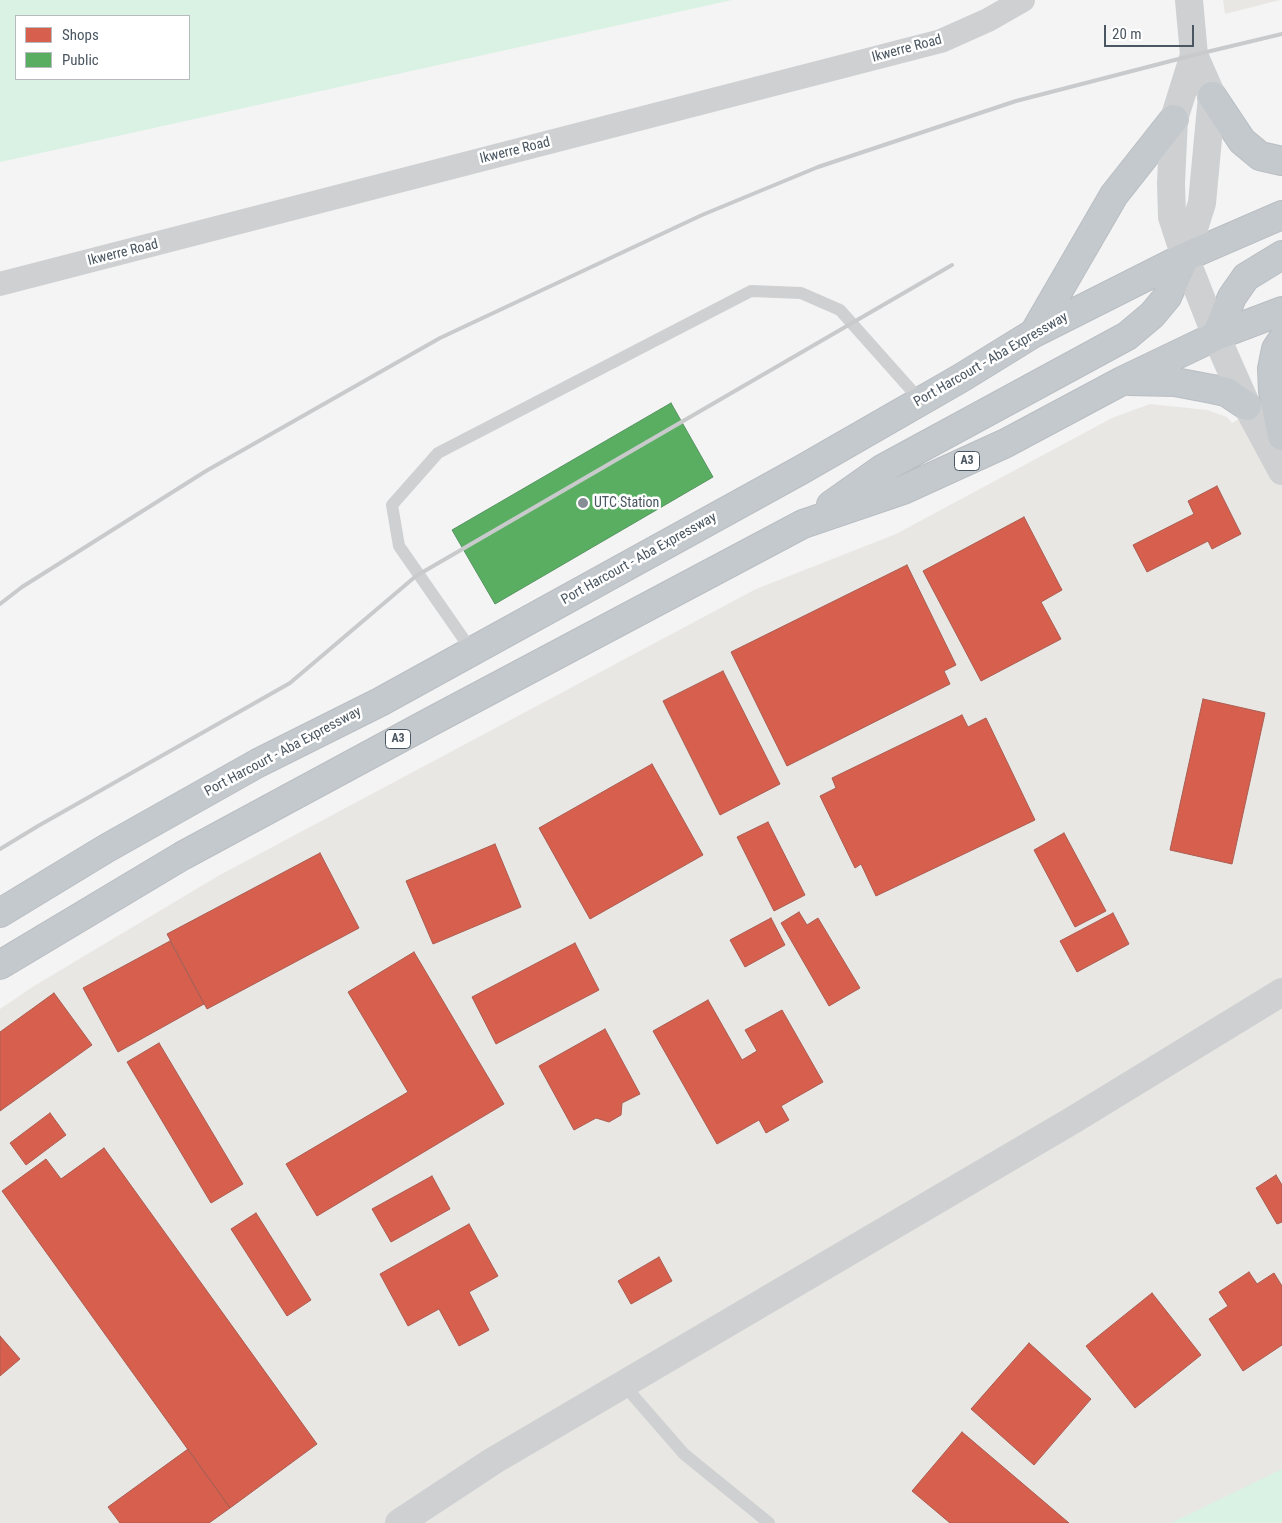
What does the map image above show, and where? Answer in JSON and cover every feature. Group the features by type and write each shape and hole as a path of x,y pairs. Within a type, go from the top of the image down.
{"highway":[{"path":"1212,96 1242,141 1260,156 1282,161"},
{"path":"1034,333 1114,195 1174,119"},
{"name":"Port Harcourt - Aba Expressway","path":"0,913 107,848 258,763 380,702 801,470 1034,333 1185,257 1282,216"},
{"path":"1216,336 1232,297 1246,277 1282,255"},
{"path":"804,524 882,469 1133,332 1152,315 1167,297 1185,257"},
{"name":"A3","path":"0,965 182,856 804,524 903,490 1006,443 1122,381 1216,336 1282,311"},
{"path":"1282,340 1276,349 1272,369 1273,391 1282,436"},
{"path":"1122,381 1175,382 1212,388 1226,392 1248,406"}],"street":[{"name":"Ikwerre Road","path":"0,284 941,41 988,20 1023,0"},
{"path":"1185,257 1202,204 1212,96 1194,55 1189,0"},
{"path":"1194,55 1174,119 1171,183 1172,217 1185,257 1216,336 1248,406 1282,471"},
{"path":"399,1523 493,1460 1073,1120 1282,992"}],"lane":[{"path":"472,650 399,546 392,505 438,453 750,291 801,293 840,310 921,401"},
{"path":"624,1384 684,1454 769,1523"}],"shaded area":[{"path":"1223,0 1280,0 1225,14"},
{"path":"1282,395 1282,1523 0,1523 0,1009 34,986 218,876 756,589 896,534 1112,418 1150,404 1207,410 1227,417 1232,423"}],"green space":[{"path":"0,0 732,0 0,162"},
{"path":"1282,1469 1282,1523 1171,1523 1206,1506"}],"building: Shops":[{"path":"1217,486 1241,534 1212,549 1208,541 1147,572 1133,545 1194,514 1188,501"},
{"path":"1024,517 1062,590 1041,602 1061,639 981,681 923,571"},
{"path":"907,565 956,665 944,671 950,684 787,766 731,652"},
{"path":"723,671 780,784 720,815 663,701"},
{"path":"1203,699 1265,713 1232,864 1170,850"},
{"path":"962,715 968,727 986,718 1035,820 876,896 861,864 855,868 820,796 836,788 832,778"},
{"path":"652,764 703,855 590,919 539,828"},
{"path":"768,822 805,895 774,911 737,837"},
{"path":"1064,833 1106,911 1075,927 1034,850"},
{"path":"495,844 521,907 433,944 406,881"},
{"path":"320,853 359,928 207,1009 167,934"},
{"path":"799,912 807,925 818,918 860,988 829,1006 781,923"},
{"path":"1113,913 1129,944 1077,972 1060,941"},
{"path":"771,918 785,945 745,967 730,940"},
{"path":"170,941 204,1004 118,1052 83,988"},
{"path":"575,943 599,990 496,1044 472,997"},
{"path":"414,952 504,1104 317,1216 286,1164 408,1092 348,992"},
{"path":"54,993 92,1045 0,1111 0,1032"},
{"path":"708,1000 742,1060 757,1051 745,1030 782,1010 823,1082 781,1106 789,1120 766,1133 759,1120 717,1144 653,1031"},
{"path":"605,1029 640,1094 622,1103 621,1115 609,1122 596,1118 574,1130 539,1066"},
{"path":"159,1043 243,1184 211,1203 127,1062"},
{"path":"50,1113 66,1135 26,1165 10,1143"},
{"path":"104,1148 317,1444 230,1508 2,1191 46,1159 61,1179"},
{"path":"1276,1175 1282,1185 1282,1222 1277,1224 1256,1188"},
{"path":"432,1176 450,1209 391,1242 372,1209"},
{"path":"256,1213 311,1300 287,1316 231,1229"},
{"path":"469,1224 498,1276 469,1292 489,1330 459,1346 439,1309 408,1326 380,1274"},
{"path":"659,1257 672,1281 631,1304 618,1281"},
{"path":"1249,1272 1257,1284 1274,1273 1282,1286 1282,1345 1243,1371 1209,1319 1228,1306 1219,1292"},
{"path":"1152,1293 1201,1355 1135,1408 1086,1346"},
{"path":"0,1336 20,1359 0,1376"},
{"path":"1029,1343 1091,1399 1034,1465 971,1409"},
{"path":"962,1432 1069,1523 950,1523 912,1491"},
{"path":"188,1449 230,1508 209,1523 120,1523 108,1507"}],"building: Public":[{"name":"UTC Station","path":"671,403 713,477 495,604 452,530"}],"railway":[{"path":"0,604 22,587 206,471 440,338 702,215 818,167 1016,101 1282,34"},
{"path":"0,849 290,683 416,576 952,265"}],"place":[{"name":"UTC Station","path":"583,503"}]}
